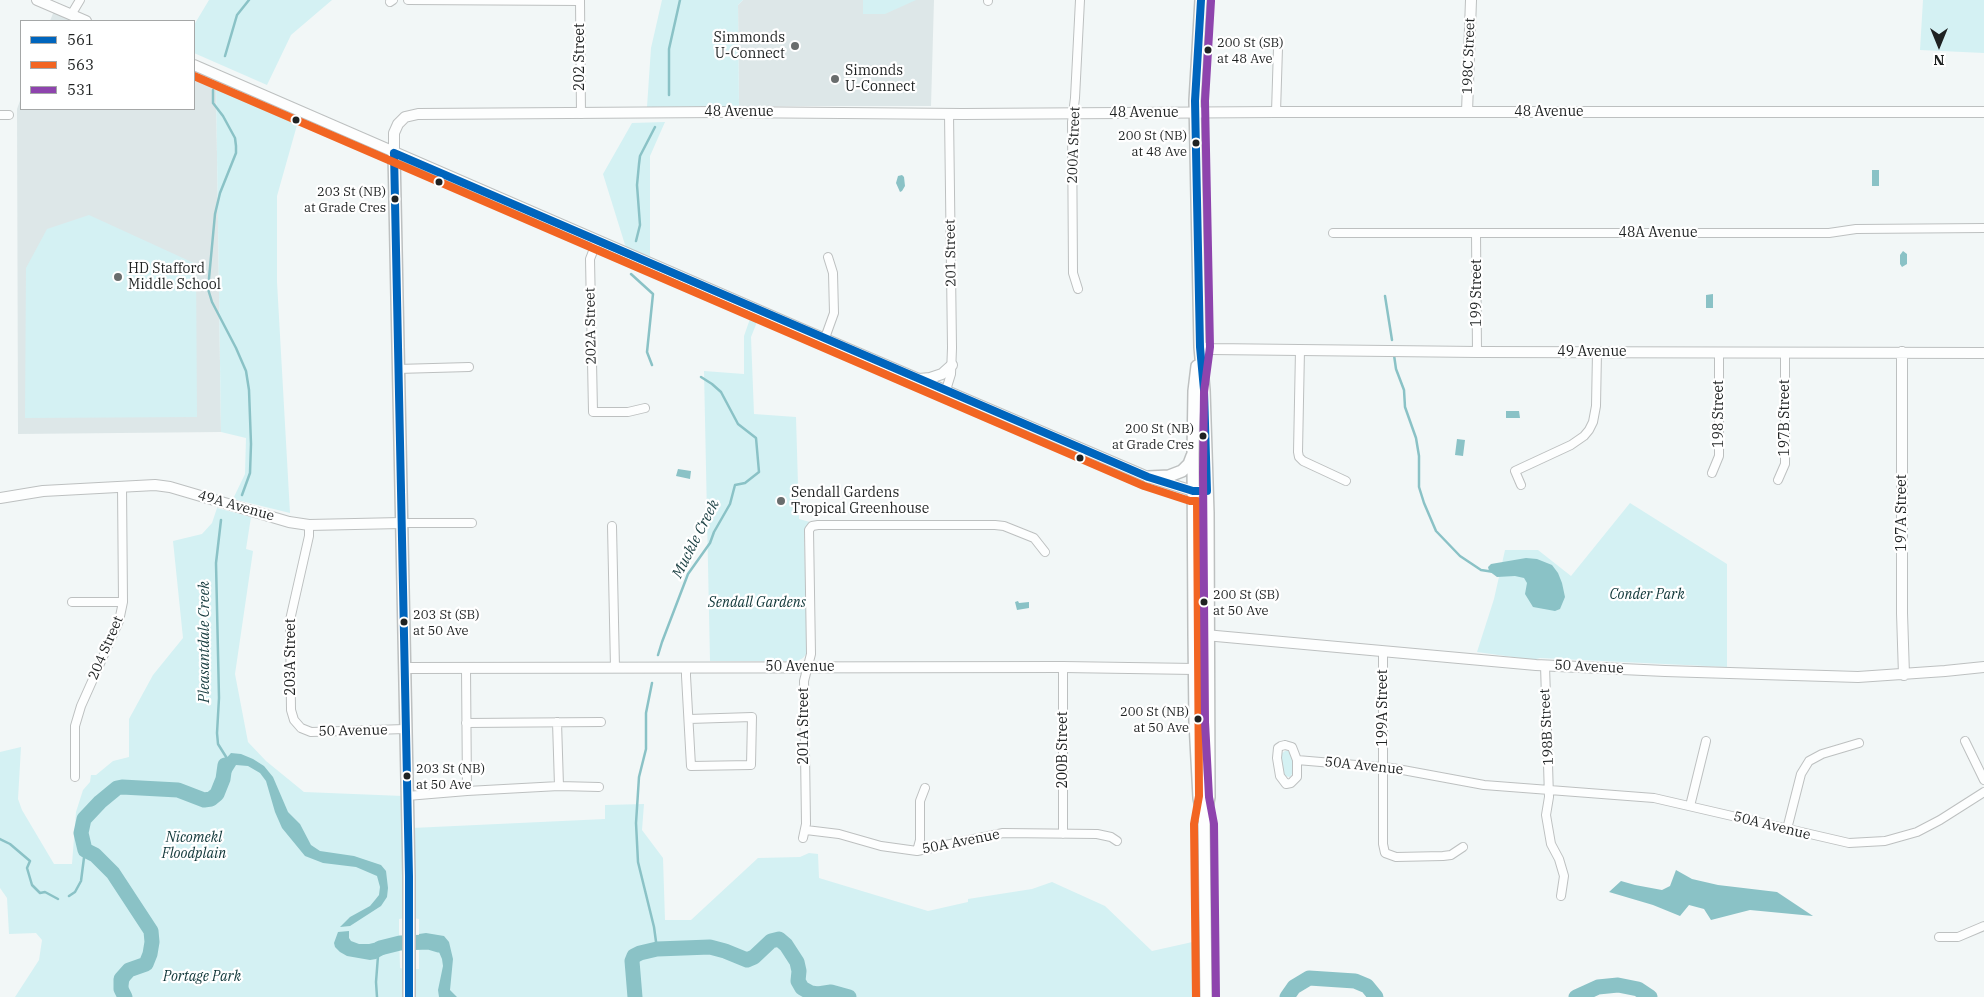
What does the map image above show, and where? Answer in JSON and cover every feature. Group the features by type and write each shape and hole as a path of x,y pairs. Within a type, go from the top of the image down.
{"main road":[{"path":"1202,0 1196,112 1200,347 1204,390 1209,636 1209,797 1204,824"},
{"path":"394,153 407,796 409,997"},
{"path":"1200,347 1194,391 1194,634 1199,798 1204,824 1206,997"},
{"path":"1148,477 1169,476 1182,471 1189,464 1193,455"},
{"path":"1195,669 1201,675 1203,721 1209,738"}],"street":[{"path":"37,0 84,20"},
{"path":"71,15 80,0"},
{"path":"408,0 580,1"},
{"name":"200A Street","path":"1078,289 1073,273 1073,113 1080,0"},
{"name":"198C Street","path":"1467,112 1471,0"},
{"name":"202 Street","path":"580,1 581,114"},
{"path":"1276,112 1278,48"},
{"path":"195,65 597,241 1148,477 1193,491 1207,491"},
{"name":"48 Avenue","path":"394,153 394,133 398,124 404,117 411,115 802,112 949,114 1196,112 1984,112"},
{"name":"201 Street","path":"946,390 952,365 949,114"},
{"path":"0,115 9,115"},
{"name":"48A Avenue","path":"1333,232 1829,232 1856,229 1984,228"},
{"name":"199 Street","path":"1476,233 1477,352"},
{"name":"202A Street","path":"597,241 590,259 593,412 628,412 645,408"},
{"path":"825,338 834,313 833,273 828,257"},
{"name":"49 Avenue","path":"1200,347 1211,350 1984,353"},
{"path":"1300,350 1299,457 1303,461 1346,481"},
{"path":"1521,485 1515,471 1571,445 1590,430 1596,406 1596,352"},
{"name":"198 Street","path":"1712,473 1719,456 1719,352"},
{"name":"197A Street","path":"1902,352 1902,613 1904,674"},
{"name":"197B Street","path":"1778,480 1785,464 1785,353"},
{"path":"918,379 942,374 952,365"},
{"path":"398,369 469,367"},
{"name":"49A Avenue","path":"0,498 43,491 155,485 289,522 309,524 472,523"},
{"name":"204 Street","path":"75,777 75,726 81,706 119,621 123,602 122,486"},
{"name":"203A Street","path":"301,728 294,720 291,710 290,620 309,536 309,524"},
{"path":"612,526 615,668"},
{"name":"201A Street","path":"804,838 806,830 804,681 811,654 808,535 812,526 1004,526 1034,538 1045,552"},
{"path":"72,602 123,602"},
{"name":"50 Avenue","path":"1194,634 1545,665 1769,675 1858,677 1984,667"},
{"name":"199A Street","path":"1383,651 1383,844 1385,854 1396,856 1443,856 1451,855 1463,847"},
{"name":"198B Street","path":"1545,665 1549,790"},
{"path":"686,667 691,766 751,765 752,717 689,719"},
{"name":"50 Avenue","path":"404,668 1063,667 1195,669"},
{"name":"200B Street","path":"1063,667 1063,834"},
{"path":"466,668 466,791"},
{"path":"558,722 559,786"},
{"path":"466,723 601,722"},
{"name":"50 Avenue","path":"301,728 311,732 405,729"},
{"path":"1690,806 1706,741"},
{"path":"1965,741 1984,780"},
{"path":"1787,829 1801,774 1809,761 1822,754 1859,743"},
{"path":"1280,746 1292,747 1298,760 1297,777 1294,781 1286,784 1280,776 1277,758 1278,748 1280,746"},
{"name":"50A Avenue","path":"1298,760 1383,767 1484,785 1654,798 1848,843 1885,841 1903,837 1929,826 1984,792"},
{"path":"407,796 559,786 599,787"},
{"path":"917,851 920,840 920,801 925,788"},
{"path":"1549,790 1546,816 1551,844 1564,876 1561,896"},
{"name":"50A Avenue","path":"806,830 839,834 881,846 917,851 1003,833 1104,835 1117,841"},
{"path":"1939,937 1958,937 1984,926"}],"shaded area":[{"name":"Simonds U-Connect","path":"743,0 934,0 931,106 739,106 738,5"},
{"path":"54,11 74,20 50,20"},
{"name":"HD Stafford Middle School","path":"195,75 216,84 221,432 18,434 17,109 20,101 20,110 195,110"}],"green space":[{"path":"209,0 332,0 291,35 267,85 195,53 195,23"},
{"path":"662,0 743,0 738,5 739,106 647,107 651,48"},
{"path":"863,0 916,0 885,14 863,14"},
{"path":"1923,0 1984,0 1984,53 1920,50"},
{"path":"216,84 299,118 277,196 277,282 290,513 233,499 245,474 246,438 221,432"},
{"path":"665,122 650,156 650,259 626,248 603,174 632,123"},
{"path":"89,215 196,264 197,417 25,418 26,268 47,229"},
{"name":"Sendall Gardens","path":"752,313 759,317 751,337 754,414 796,417 799,519 810,522 804,532 807,653 797,661 710,661 704,371 744,374 744,336"},
{"name":"Conder Park","path":"1630,503 1727,564 1727,667 1540,658 1534,660 1477,652 1494,599 1505,550 1538,550 1571,576"},
{"name":"Nicomekl Floodplain","path":"217,508 251,517 246,549 253,551 235,674 248,742 266,761 304,792 403,796 405,918 399,919 399,930 400,968 405,969 405,997 15,997 39,960 42,940 36,933 9,934 7,898 0,888 0,752 21,747 18,799 22,810 54,864 72,864 76,812 83,790 90,782 91,775 96,775 113,761 129,757 129,719 153,675 183,638 173,541 202,534 212,523"},
{"path":"1285,751 1289,751 1292,754 1295,769 1290,777 1284,776 1283,773 1280,755"},
{"path":"644,804 642,830 663,858 665,920 691,920 758,858 800,857 809,853 818,854 819,878 928,911 968,902 968,899 1032,889 1052,882 1105,906 1152,951 1197,941 1197,997 413,997 414,969 419,969 419,919 413,918 412,828 605,819 605,805"}],"water":[{"path":"1872,170 1879,170 1879,186 1872,186"},
{"path":"902,175 905,186 900,192 896,183 898,176"},
{"path":"1903,251 1907,254 1907,264 1902,267 1900,255"},
{"path":"1713,294 1713,308 1706,308 1706,295"},
{"path":"1506,411 1519,411 1520,418 1506,418"},
{"path":"1457,439 1465,440 1463,456 1455,455"},
{"path":"678,469 691,471 690,479 676,476"},
{"path":"1526,558 1537,559 1552,565 1558,573 1565,597 1560,609 1555,611 1533,607 1525,594 1527,583 1524,578 1515,576 1497,577 1489,571 1488,567 1491,564"},
{"path":"1018,601 1019,603 1029,602 1029,608 1017,610 1015,602"},
{"path":"231,753 241,754 264,766 273,777 288,812 300,824 311,845 320,851 354,856 381,865 386,871 388,888 387,897 381,906 350,926 340,927 350,917 370,906 379,895 380,887 377,876 356,867 323,863 305,856 282,828 266,781 260,773 248,766 236,765 226,781 222,784 216,781 224,761"},
{"path":"1676,870 1692,879 1718,885 1777,892 1813,916 1750,910 1711,920 1704,909 1689,905 1680,916 1653,905 1609,892 1621,881 1662,890 1670,886"},
{"path":"349,931 351,941 359,944 369,944 399,937 400,948 370,960 347,956 335,947 334,943 338,932"},
{"path":"426,933 444,936 449,942 453,959 450,990 457,997 439,997 438,990 443,966 442,959 439,952 433,947 419,946 419,934"},
{"path":"147,958 155,958 148,969 138,972 130,978 128,986 130,997 122,997 118,984 119,977 129,967 143,964"}],"waterway":[{"name":"Pleasantdale Creek","path":"225,56 237,15 249,0"},
{"name":"Muckle Creek","path":"669,95 669,49 680,0"},
{"name":"Pleasantdale Creek","path":"213,90 213,103 223,116 235,138 236,153 220,193 215,214 208,289 212,302 246,371 249,390 251,444 250,473 242,495"},
{"name":"Muckle Creek","path":"636,241 640,225 637,185 640,156 655,127"},
{"name":"Muckle Creek","path":"631,274 653,294 647,352 652,365"},
{"path":"1385,296 1392,340"},
{"path":"1394,355 1396,369 1404,390 1405,407 1416,438 1419,456 1419,487 1436,531 1460,556 1481,570 1494,572"},
{"name":"Muckle Creek","path":"658,655 688,574 710,543 730,504 735,485 745,483 759,472 756,438 738,424 721,392 701,377"},
{"name":"Pleasantdale Creek","path":"221,520 216,563 219,698 217,733 218,744 228,760"},
{"name":"Muckle Creek","path":"652,683 646,713 646,749 639,777 636,823 638,862 654,927 657,949"},
{"path":"125,997 121,989 121,979 129,970 146,964 152,942 151,931 113,873 95,855 85,850 81,833 84,819 100,802 117,788 122,787 178,790 204,800 211,799 217,794 223,779 225,765"},
{"path":"0,839 10,844 30,861 27,868 32,885 40,893 45,892 58,899"},
{"path":"69,896 75,892 81,881 85,850"},
{"path":"635,997 632,961 634,956 640,953 657,949 710,947 747,960 754,957 771,941 779,939 786,945 797,962 799,971 798,981 802,988 811,993 831,992 849,997"},
{"path":"380,948 400,943 429,942 439,945"},
{"path":"377,997 378,956"},
{"path":"1287,997 1294,987 1309,978 1355,981 1367,986 1376,997"},
{"path":"1576,997 1598,987 1618,985 1638,989 1650,997"}],"transit line":[{"name":"561","path":"394,153 1148,477 1193,491 1207,491 1204,390 1200,347 1195,101 1201,0"},
{"name":"531","path":"1211,1 1205,101 1210,347 1204,392 1203,473 1205,722 1209,797 1214,824 1216,997"},
{"name":"563","path":"195,76 1144,486 1190,501 1197,501 1199,796 1194,824 1196,997"},
{"name":"561","path":"394,153 409,876 409,997"}],"place":[{"name":"Simmonds U-Connect","path":"795,46"},
{"name":"200 St (SB) at 48 Ave","path":"1208,50"},
{"name":"Simonds U-Connect","path":"835,79"},
{"name":"200 St (NB) at 48 Ave","path":"1196,143"},
{"name":"203 St (NB) at Grade Cres","path":"395,199"},
{"name":"HD Stafford Middle School","path":"118,277"},
{"name":"200 St (NB) at Grade Cres","path":"1203,436"},
{"name":"Sendall Gardens Tropical Greenhouse","path":"781,501"},
{"name":"200 St (SB) at 50 Ave","path":"1204,602"},
{"name":"203 St (SB) at 50 Ave","path":"404,622"},
{"name":"200 St (NB) at 50 Ave","path":"1198,719"},
{"name":"203 St (NB) at 50 Ave","path":"407,776"}],"park label":[{"name":"Portage Park","path":"202,977"}]}
